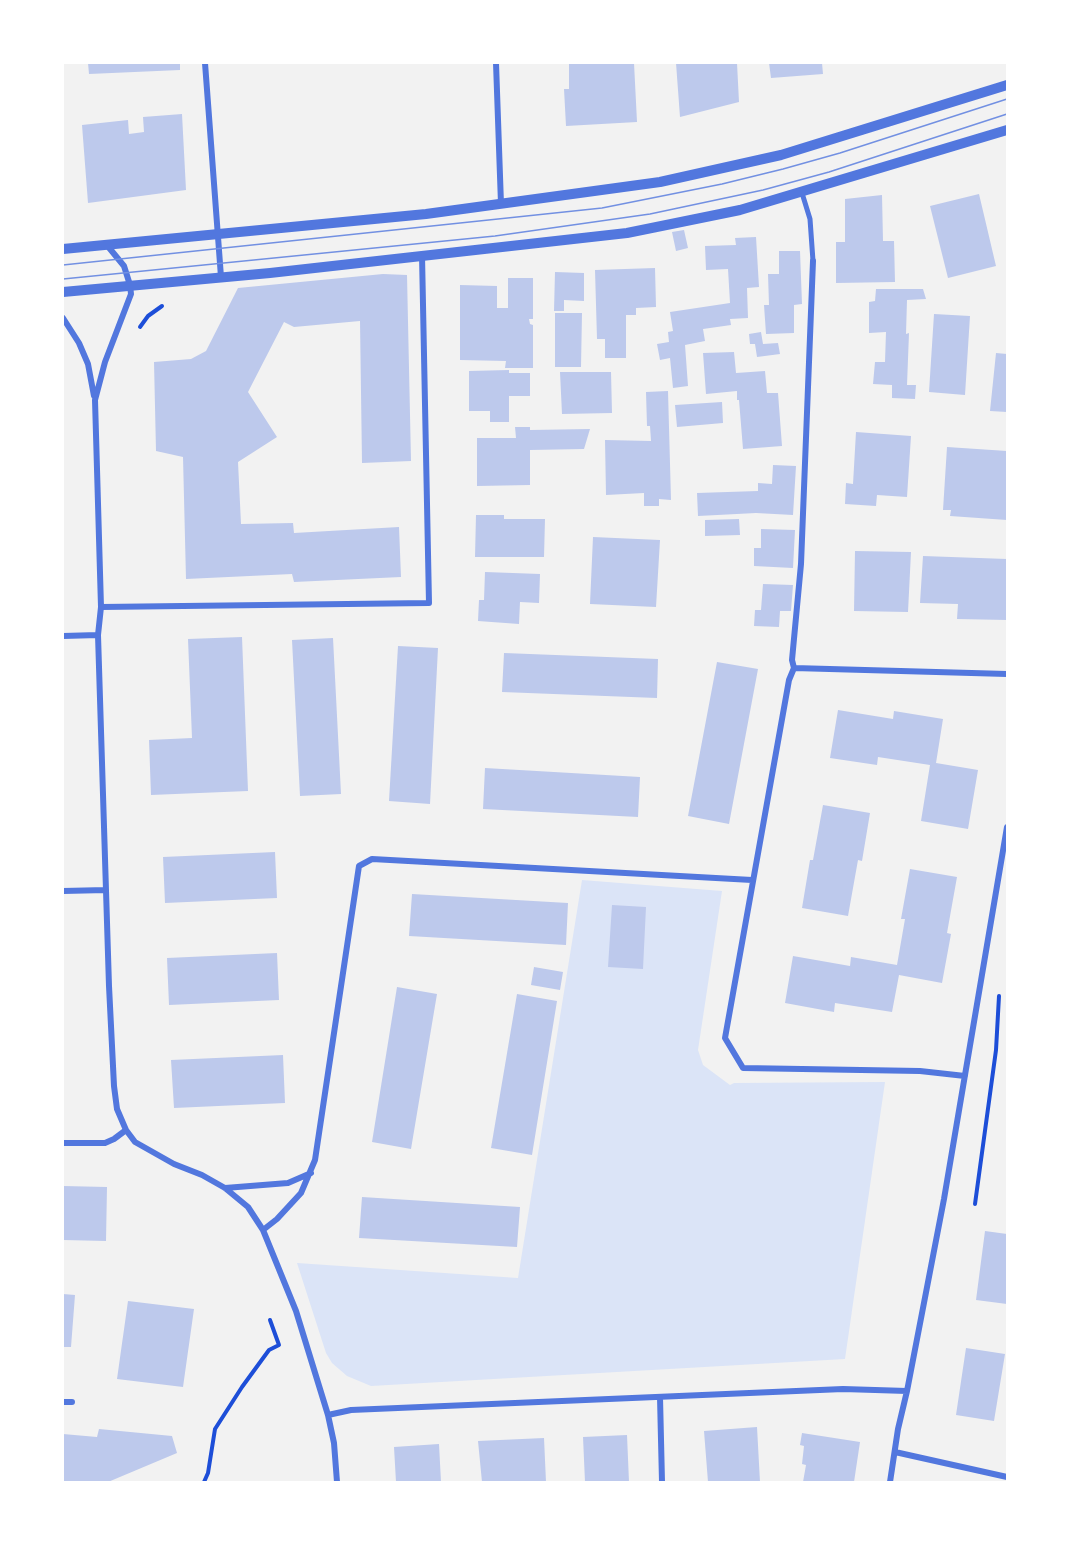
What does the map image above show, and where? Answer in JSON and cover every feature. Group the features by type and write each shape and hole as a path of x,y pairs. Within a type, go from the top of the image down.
{"street":[{"path":"205,63 220,277"},
{"path":"496,63 501,205"},
{"path":"64,250 105,244 414,215 639,185 780,156 1007,85"},
{"path":"63,292 549,243 627,233 740,210 1007,130"},
{"path":"802,193 810,219 813,261 801,564 792,660 794,669 789,680 724,1038 743,1068 921,1071 964,1076"},
{"path":"95,400 117,325 129,301 130,285 120,259 105,244"},
{"path":"101,607 429,603 422,255"},
{"path":"63,318 79,343 88,364 95,400 101,607 98,634 106,890 114,1086 117,1109 126,1130 135,1142 225,1188 248,1207 263,1230 296,1311 328,1415 334,1443 337,1482"},
{"path":"63,636 98,634"},
{"path":"794,669 1007,674"},
{"path":"890,1482 1007,827"},
{"path":"263,1230 277,1219 301,1193 311,1173 318,1148 359,866 372,859 752,880"},
{"path":"63,891 106,890"},
{"path":"63,1143 105,1143 126,1130"},
{"path":"225,1188 288,1183 311,1173"},
{"path":"328,1415 351,1410 843,1389 907,1391"},
{"path":"660,1397 662,1482"},
{"path":"63,1402 72,1402"},
{"path":"895,1452 1007,1477"}],"path":[{"path":"135,335 148,316 165,304"},
{"path":"975,1204 996,1050 999,995"},
{"path":"204,1482 215,1430 269,1350 279,1345 270,1320"}],"shaded area":[{"path":"582,880 722,891 698,1050 703,1065 730,1085 734,1083 885,1082 845,1359 371,1386 347,1376 332,1363 326,1353 297,1263 518,1278"}],"building":[{"path":"88,63 180,63 180,70 89,74"},
{"path":"569,63 634,63 637,122 566,126 564,89 569,89"},
{"path":"676,63 737,63 739,102 680,117"},
{"path":"769,63 822,63 823,74 771,78"},
{"path":"182,114 186,190 88,203 82,125 128,120 129,134 144,132 143,117"},
{"path":"979,194 996,266 948,278 930,206"},
{"path":"882,195 883,241 894,241 895,282 836,283 836,242 845,242 845,199"},
{"path":"684,230 688,248 676,251 672,232"},
{"path":"756,237 759,287 747,288 748,318 730,319 731,325 703,329 705,341 685,345 688,386 673,388 670,358 660,360 657,344 669,342 668,332 673,331 670,312 730,303 728,269 706,270 705,246 736,245 735,238"},
{"path":"779,251 800,251 802,304 794,305 794,333 766,334 764,305 769,305 768,274 779,274"},
{"path":"655,268 656,307 636,308 636,315 626,315 626,358 605,358 605,339 597,339 595,270"},
{"path":"555,272 584,273 584,301 564,300 564,311 554,311"},
{"path":"383,274 407,275 411,461 362,463 360,321 294,327 284,322 248,392 277,437 238,462 241,524 293,523 294,533 399,527 401,577 294,582 292,574 186,579 183,457 156,451 154,362 191,359 206,351 238,288"},
{"path":"508,278 533,278 533,319 529,319 530,324 533,325 533,368 505,368 506,361 460,360 460,285 497,286 497,308 508,308"},
{"path":"876,289 923,289 926,299 907,300 906,334 909,333 907,385 916,385 915,399 892,398 892,385 873,384 875,362 885,362 886,332 869,333 869,302 875,301"},
{"path":"555,313 582,313 581,367 555,367"},
{"path":"934,314 970,316 965,395 929,392"},
{"path":"761,332 763,344 778,343 780,354 757,357 755,344 750,344 749,334"},
{"path":"734,352 736,373 765,371 767,393 778,393 782,446 743,449 737,391 706,394 703,353"},
{"path":"996,353 1007,354 1007,412 990,411"},
{"path":"509,370 509,373 530,373 530,396 509,396 509,422 490,422 490,411 469,411 469,371"},
{"path":"560,372 611,372 612,413 562,414"},
{"path":"668,391 671,500 659,499 659,506 644,506 644,493 606,495 605,440 651,441 650,426 647,426 646,392"},
{"path":"722,402 723,423 677,427 675,405"},
{"path":"515,427 530,427 530,430 590,429 584,449 530,450 530,485 477,486 477,438 516,438"},
{"path":"856,432 911,436 907,497 877,495 876,506 845,504 846,483 853,484"},
{"path":"947,447 1007,451 1007,520 950,516 951,510 943,510"},
{"path":"773,465 796,466 793,515 756,513 698,516 697,493 758,491 758,483 772,484"},
{"path":"476,515 504,515 504,519 545,519 544,557 475,557"},
{"path":"739,519 740,535 705,536 705,520"},
{"path":"761,529 795,530 793,568 754,566 754,548 761,548"},
{"path":"593,537 660,540 656,607 590,604"},
{"path":"855,551 911,552 908,612 854,611"},
{"path":"923,556 1007,559 1007,620 957,619 958,604 920,603"},
{"path":"485,572 540,574 539,603 520,602 519,624 478,621 479,600 484,600"},
{"path":"763,584 793,585 791,611 780,611 779,627 754,626 755,610 761,610"},
{"path":"242,637 248,791 151,795 149,740 192,738 188,639"},
{"path":"333,638 341,794 300,796 292,640"},
{"path":"398,646 438,648 430,804 389,801"},
{"path":"504,653 658,659 657,698 502,692"},
{"path":"717,662 758,669 729,824 688,816"},
{"path":"838,710 893,719 894,711 943,719 936,763 978,770 968,829 921,821 930,765 878,757 877,765 830,758"},
{"path":"485,768 640,777 638,817 483,809"},
{"path":"823,805 870,813 862,861 858,860 848,916 802,908"},
{"path":"275,852 277,898 165,903 163,857"},
{"path":"910,869 957,877 947,933 951,934 942,983 899,975 892,1012 835,1003 834,1012 785,1003 793,956 850,966 851,957 897,965 905,919 901,919"},
{"path":"412,894 568,903 566,945 409,936"},
{"path":"612,905 646,907 643,969 608,967"},
{"path":"277,953 279,1000 169,1005 167,958"},
{"path":"534,967 563,972 560,990 531,985"},
{"path":"397,987 437,994 411,1149 372,1142"},
{"path":"517,994 557,1001 532,1155 491,1148"},
{"path":"283,1055 285,1103 174,1108 171,1060"},
{"path":"63,1186 107,1187 106,1241 63,1240"},
{"path":"362,1197 520,1207 517,1247 359,1238"},
{"path":"985,1231 1007,1234 1007,1304 976,1300"},
{"path":"63,1294 75,1295 71,1347 63,1347"},
{"path":"128,1301 194,1309 183,1387 117,1379"},
{"path":"966,1348 1005,1354 994,1421 956,1415"},
{"path":"757,1427 760,1482 708,1482 704,1431"},
{"path":"99,1429 172,1436 177,1453 108,1482 63,1482 63,1434 97,1437"},
{"path":"802,1433 860,1442 854,1482 803,1482 806,1465 802,1464 804,1446 800,1445"},
{"path":"627,1435 629,1482 585,1482 583,1437"},
{"path":"544,1438 546,1482 482,1482 478,1441"},
{"path":"439,1444 441,1482 396,1482 394,1447"}],"tram line":[{"path":"63,265 602,208 722,184 783,169 1007,99"},
{"path":"63,279 495,236 650,214 763,190 829,172 1007,114"}]}
